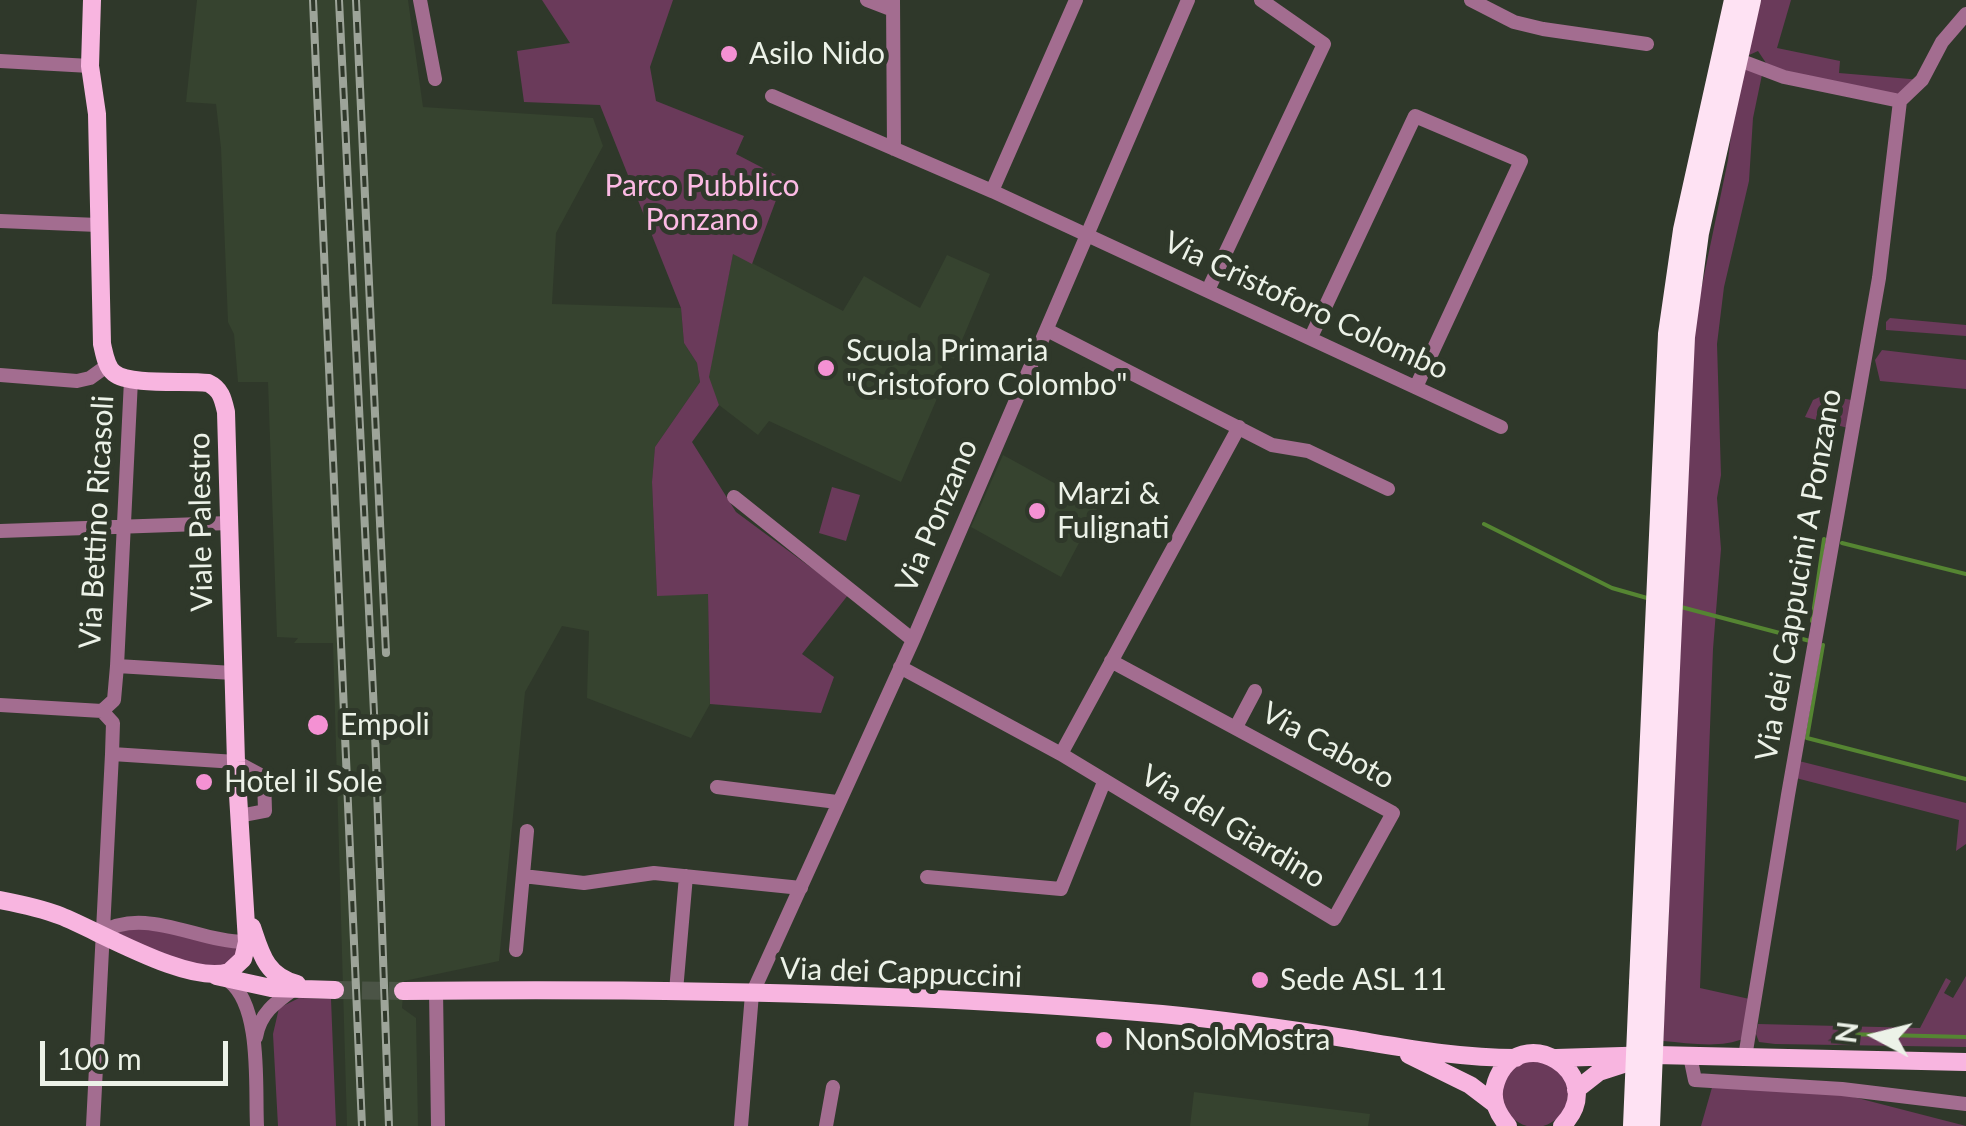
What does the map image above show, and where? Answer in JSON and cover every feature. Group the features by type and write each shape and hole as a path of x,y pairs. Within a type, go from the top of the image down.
{"highway":[{"path":"1650,1126 1648,980 1668,334 1682,230 1734,0"},
{"path":"1633,1126 1648,980 1684,337 1702,216 1751,0"}],"main road":[{"path":"92,0 90,66 97,114 102,344 114,374 132,380"},
{"name":"Viale Palestro","path":"132,380 216,386 226,412 236,762 246,910"},
{"path":"0,900 56,914 173,966 218,977 335,990"},
{"path":"218,977 239,964 247,942 246,910"},
{"path":"246,910 260,956 267,966 303,988"},
{"name":"Via dei Cappuccini","path":"403,990 676,991 1163,1014 1470,1058 1516,1058 1538,1053 1556,1058 1655,1055 1966,1062"},
{"name":"Via dei Cappuccini","path":"1395,1048 1470,1085 1495,1104 1508,1126"},
{"path":"1576,1090 1599,1072 1655,1055"},
{"path":"1495,1104 1497,1077 1516,1058"},
{"path":"1556,1058 1570,1072 1576,1090 1567,1122"}],"street":[{"path":"420,0 435,79"},
{"path":"867,0 893,5 894,149"},
{"path":"992,191 1076,0"},
{"name":"Via Ponzano","path":"752,994 913,640 1188,0"},
{"path":"1208,290 1324,44 1261,0"},
{"path":"1471,0 1514,22 1647,44"},
{"path":"1747,64 1784,77 1900,101 1922,80 1942,42 1966,14"},
{"path":"0,62 90,66"},
{"name":"Via Cristoforo Colombo","path":"772,96 1088,234 1500,427"},
{"name":"Via dei Cappucini A Ponzano","path":"1746,1057 1784,814 1879,278 1900,101"},
{"path":"1311,338 1415,116 1521,161 1416,387"},
{"path":"0,221 98,225"},
{"path":"1047,330 1278,447 1315,453 1388,489"},
{"path":"0,375 77,380 90,378 108,365"},
{"name":"Via Bettino Ricasoli","path":"102,711 114,700 132,380"},
{"path":"1060,754 1239,428"},
{"path":"734,498 913,640"},
{"path":"0,532 229,523"},
{"name":"Via Caboto","path":"1111,661 1393,814 1334,919"},
{"path":"117,666 233,673"},
{"name":"Via del Giardino","path":"900,668 1060,754 1334,919"},
{"name":"Via Caboto","path":"1236,728 1255,690"},
{"path":"0,706 102,711 113,723 93,1126"},
{"path":"112,754 236,762 264,777 266,811 239,816"},
{"name":"Via del Giardino","path":"926,877 1060,889 1104,782"},
{"path":"716,787 837,802"},
{"path":"516,950 527,832"},
{"path":"523,876 584,882 639,873 801,888"},
{"path":"676,991 686,876"},
{"path":"101,932 124,923 146,924 205,938 247,942"},
{"path":"218,977 246,999 254,1052 256,1126"},
{"path":"254,1052 258,1026 268,1008 303,988"},
{"path":"436,990 438,1126"},
{"path":"741,1126 752,994"},
{"path":"1690,1056 1694,1080 1842,1088 1966,1104"},
{"path":"826,1126 833,1088"}],"shaded area":[{"path":"197,0 408,0 423,107 593,118 603,146 556,233 552,304 681,308 684,343 697,363 700,382 655,447 652,482 657,595 708,594 710,704 691,738 587,698 589,631 562,626 525,692 499,961 404,981 402,1008 416,1018 418,1126 347,1126 333,643 294,643 298,638 277,637 268,382 238,382 234,334 228,322 216,104 186,102"},
{"name":"Scuola Primaria \"Cristoforo Colombo\"","path":"733,253 843,311 864,276 920,308 947,255 990,274 954,359 939,353 945,380 901,482 769,421 758,435 719,405 708,378"},
{"path":"1003,455 1098,507 1061,577 971,527"},
{"path":"1194,1092 1370,1114 1368,1126 1190,1126"}],"green space":[{"name":"Parco Pubblico Ponzano","path":"542,0 673,0 650,67 656,101 744,136 736,154 784,179 752,264 733,254 709,377 719,405 692,442 736,512 848,595 802,654 834,677 821,713 710,704 708,594 657,596 652,482 655,447 700,382 697,363 684,343 681,308 600,105 524,102 517,51 570,43"},
{"path":"1761,0 1791,0 1777,48 1840,61 1839,73 1922,80 1900,101 1768,66 1758,51 1747,56"},
{"path":"1747,63 1763,70 1753,118 1749,181 1724,287 1717,344 1721,475 1717,498 1721,549 1713,649 1700,988 1754,1000 1745,1038 1705,1044 1663,1041 1695,319 1728,160 1734,110"},
{"path":"1890,318 1966,325 1966,336 1886,330"},
{"path":"1882,350 1966,360 1966,389 1880,381 1875,360"},
{"path":"1824,395 1857,401 1852,429 1805,417 1813,400"},
{"path":"832,487 860,495 846,541 819,533"},
{"path":"1795,760 1966,803 1966,844 1956,851 1959,820 1792,777"},
{"path":"124,923 247,942 229,972 126,947 110,927"},
{"path":"1966,976 1966,1047 1775,1044 1759,1042 1756,1034 1758,1024 1920,1028 1946,978 1951,981 1944,993 1953,998"},
{"path":"299,998 331,999 336,1126 278,1126 273,1034 279,1008"},
{"path":"1535,1061 1558,1071 1568,1094 1558,1117 1535,1127 1512,1117 1502,1094 1512,1071"},
{"path":"1713,1084 1842,1094 1966,1126 1701,1126"}],"waterway":[{"path":"1484,524 1612,588 1647,598"},
{"path":"1812,621 1824,539"},
{"path":"1842,543 1966,574"},
{"path":"1681,607 1810,641"},
{"path":"1823,645 1807,738 1966,779"},
{"path":"1845,1034 1966,1037"}],"tunnel":[{"path":"335,990 403,991"}],"railway":[{"path":"313,0 362,1126"},
{"path":"339,0 375,733 389,1126"},
{"path":"356,0 386,653"}],"place":[{"name":"Asilo Nido","path":"729,54"},
{"name":"Scuola Primaria \"Cristoforo Colombo\"","path":"826,368"},
{"name":"Marzi & Fulignati","path":"1037,511"},
{"name":"Empoli","path":"318,725"},
{"name":"Hotel il Sole","path":"204,782"},
{"name":"Sede ASL 11","path":"1260,980"},
{"name":"NonSoloMostra","path":"1104,1040"}]}
